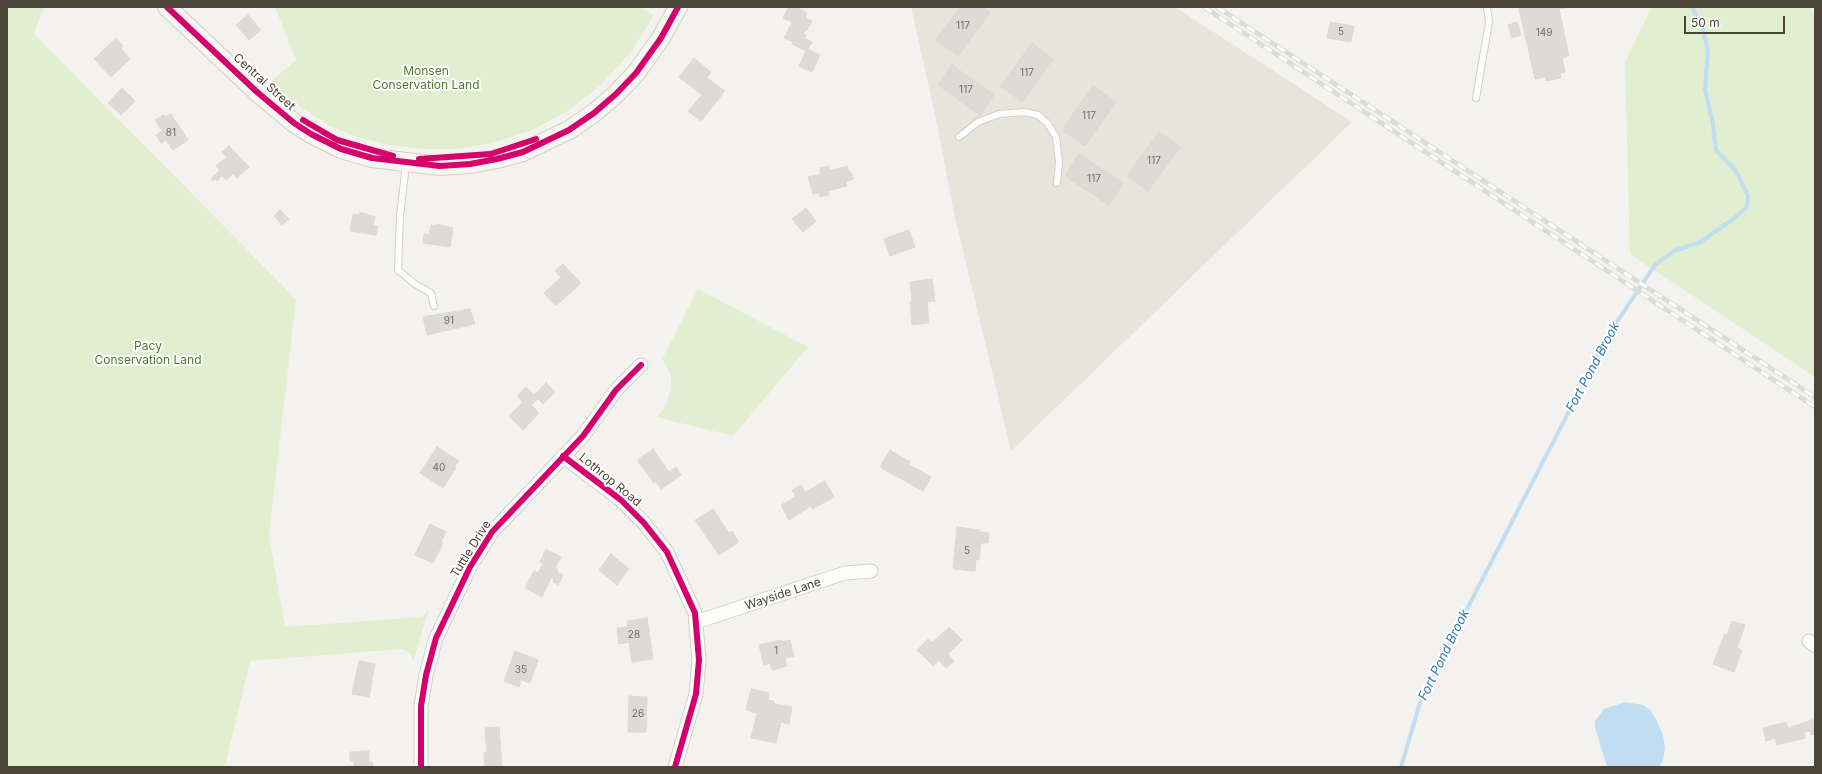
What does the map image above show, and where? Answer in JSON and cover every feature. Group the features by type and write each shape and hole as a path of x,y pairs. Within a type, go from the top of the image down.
{"street":[{"name":"Central Street","path":"167,7 257,92 294,123 311,134 341,149 372,158 440,166 470,164 523,152 569,130 611,99 636,73 661,38 678,7"},
{"name":"Tuttle Drive","path":"421,767 421,706 426,674 436,638 470,567 492,532 583,436 616,390 640,365"},
{"name":"Lothrop Road","path":"563,456 621,500 644,523 667,552 695,613 699,660 696,694 675,767"},
{"name":"Wayside Lane","path":"696,622 845,573 871,571"}],"lane":[{"path":"1476,98 1489,22 1487,7"},
{"path":"959,136 978,122 999,114 1024,112 1038,115 1048,124 1056,137 1059,162 1057,183"},
{"path":"406,162 400,216 398,270 415,284 431,293 434,306"}],"shaded area":[{"path":"911,7 1175,7 1352,122 1011,451 954,213 936,119"}],"green space":[{"name":"Pacy Conservation Land","path":"7,7 44,7 34,34 296,299 269,536 285,627 422,617 429,610 413,661 412,655 401,649 250,661 225,767 7,767"},
{"name":"Monsen Conservation Land","path":"275,7 639,7 654,15 631,52 601,85 569,110 532,130 493,143 457,149 425,149 395,146 360,138 330,126 302,108 270,82 296,60"},
{"path":"1652,7 1811,7 1815,22 1815,377 1630,254 1625,62"},
{"path":"698,289 808,347 733,436 656,417 665,408 671,388 671,376 662,359"}],"water":[{"path":"1625,702 1643,705 1650,710 1656,719 1663,735 1665,749 1663,761 1659,767 1607,767 1595,727 1595,721 1604,709"}],"building":[{"path":"789,7 796,7 807,13 805,18 812,21 803,34 806,35 805,38 812,42 808,49 820,55 812,72 799,66 806,51 784,38 792,22 783,18"},
{"path":"960,7 982,7 990,12 958,56 936,40"},
{"path":"1527,7 1569,7 1559,9 1569,56 1562,58 1565,72 1560,73 1561,78 1546,81 1545,77 1535,79 1519,9"},
{"path":"248,15 261,30 249,40 236,25"},
{"path":"1330,22 1354,26 1351,42 1327,38"},
{"path":"1517,22 1521,35 1512,38 1508,25"},
{"path":"116,38 123,46 121,49 130,59 111,77 94,59"},
{"path":"1032,43 1053,59 1022,102 1001,86"},
{"path":"694,58 711,72 707,78 725,91 701,121 688,111 702,95 679,77"},
{"path":"952,65 994,95 980,115 938,85"},
{"path":"1093,86 1116,102 1085,146 1062,130"},
{"path":"122,88 135,101 121,115 108,103"},
{"path":"171,114 188,140 173,150 166,140 161,143 156,135 162,131 155,120 164,115 165,117"},
{"path":"1159,132 1180,147 1148,191 1127,176"},
{"path":"229,146 249,167 237,178 233,174 226,180 222,176 217,181 215,179 212,181 211,179 220,170 216,166 227,157 222,152"},
{"path":"1079,154 1123,183 1109,205 1065,176"},
{"path":"828,166 829,171 847,166 853,179 846,182 847,186 828,191 829,195 820,197 819,193 813,194 808,177 821,174 820,168"},
{"path":"806,208 816,221 803,232 792,219"},
{"path":"280,210 289,219 282,225 274,216"},
{"path":"360,212 375,217 373,225 378,226 376,235 350,231 353,214 360,215"},
{"path":"437,224 453,228 450,247 423,243 424,234 429,235 431,225 437,226"},
{"path":"909,230 915,247 890,256 884,239"},
{"path":"563,264 581,283 556,306 544,293 561,277 555,271"},
{"path":"932,279 935,301 927,302 929,323 912,325 910,282"},
{"path":"470,309 475,324 427,335 423,317"},
{"path":"546,383 555,392 543,404 538,399 531,405 539,413 523,430 509,416 523,402 517,396 526,387 534,395"},
{"path":"437,447 459,461 454,467 456,468 443,488 420,473"},
{"path":"653,449 669,472 676,467 681,475 661,489 656,482 654,483 637,460"},
{"path":"890,450 910,462 909,465 931,477 923,491 880,467"},
{"path":"825,481 834,497 812,509 811,506 789,520 781,505 796,497 792,490 801,485 805,492"},
{"path":"713,509 729,533 732,531 739,542 719,555 695,520"},
{"path":"430,524 446,532 441,542 443,543 433,563 415,555"},
{"path":"957,527 980,530 980,532 989,533 988,543 981,543 979,560 976,559 975,571 953,569"},
{"path":"546,549 561,557 555,568 558,570 557,572 563,575 558,585 553,582 554,579 551,578 542,597 525,588 534,571 538,573 543,564 540,562"},
{"path":"611,554 629,569 617,585 599,570"},
{"path":"647,618 653,659 632,662 629,642 619,644 617,628 628,627 627,621"},
{"path":"1732,621 1745,625 1737,648 1742,650 1734,672 1713,664"},
{"path":"949,627 962,640 948,654 954,661 946,668 939,660 933,666 917,650 928,639 932,643"},
{"path":"781,640 782,642 790,640 794,656 785,658 787,666 772,670 770,663 764,665 759,645"},
{"path":"515,651 538,660 530,683 521,680 519,687 504,681"},
{"path":"359,661 375,664 369,697 352,694"},
{"path":"751,689 769,693 768,700 774,701 774,704 792,707 789,724 781,722 776,743 751,738 757,713 746,710"},
{"path":"629,696 647,697 646,732 628,732"},
{"path":"1815,719 1815,734 1811,735 1810,731 1804,732 1805,738 1777,745 1775,738 1766,741 1763,728 1786,722 1788,728"},
{"path":"499,727 502,767 485,767 484,753 487,753 485,728"},
{"path":"369,751 369,762 372,762 373,767 354,767 354,761 350,761 350,752"}],"waterway":[{"name":"Fort Pond Brook","path":"1401,767 1422,696 1610,332 1655,265 1674,251 1700,242 1736,217 1747,207 1748,196 1736,171 1716,150 1713,124 1705,90 1708,50 1702,27 1692,7"}],"railway":[{"path":"1204,7 1815,407"},
{"path":"1217,7 1815,397"}],"cycle path":[{"path":"167,7 257,92 294,123 311,134 341,149 372,158 440,166 470,164 523,152 569,130 594,113 616,94 636,73 661,38 678,7"},
{"path":"303,120 337,140 393,156"},
{"path":"419,159 491,154 536,139"},
{"path":"421,767 421,706 426,675 436,638 470,567 492,532 583,436 616,390 641,365"},
{"path":"563,456 621,500 644,523 667,552 695,613 699,660 696,694 675,767"}]}
